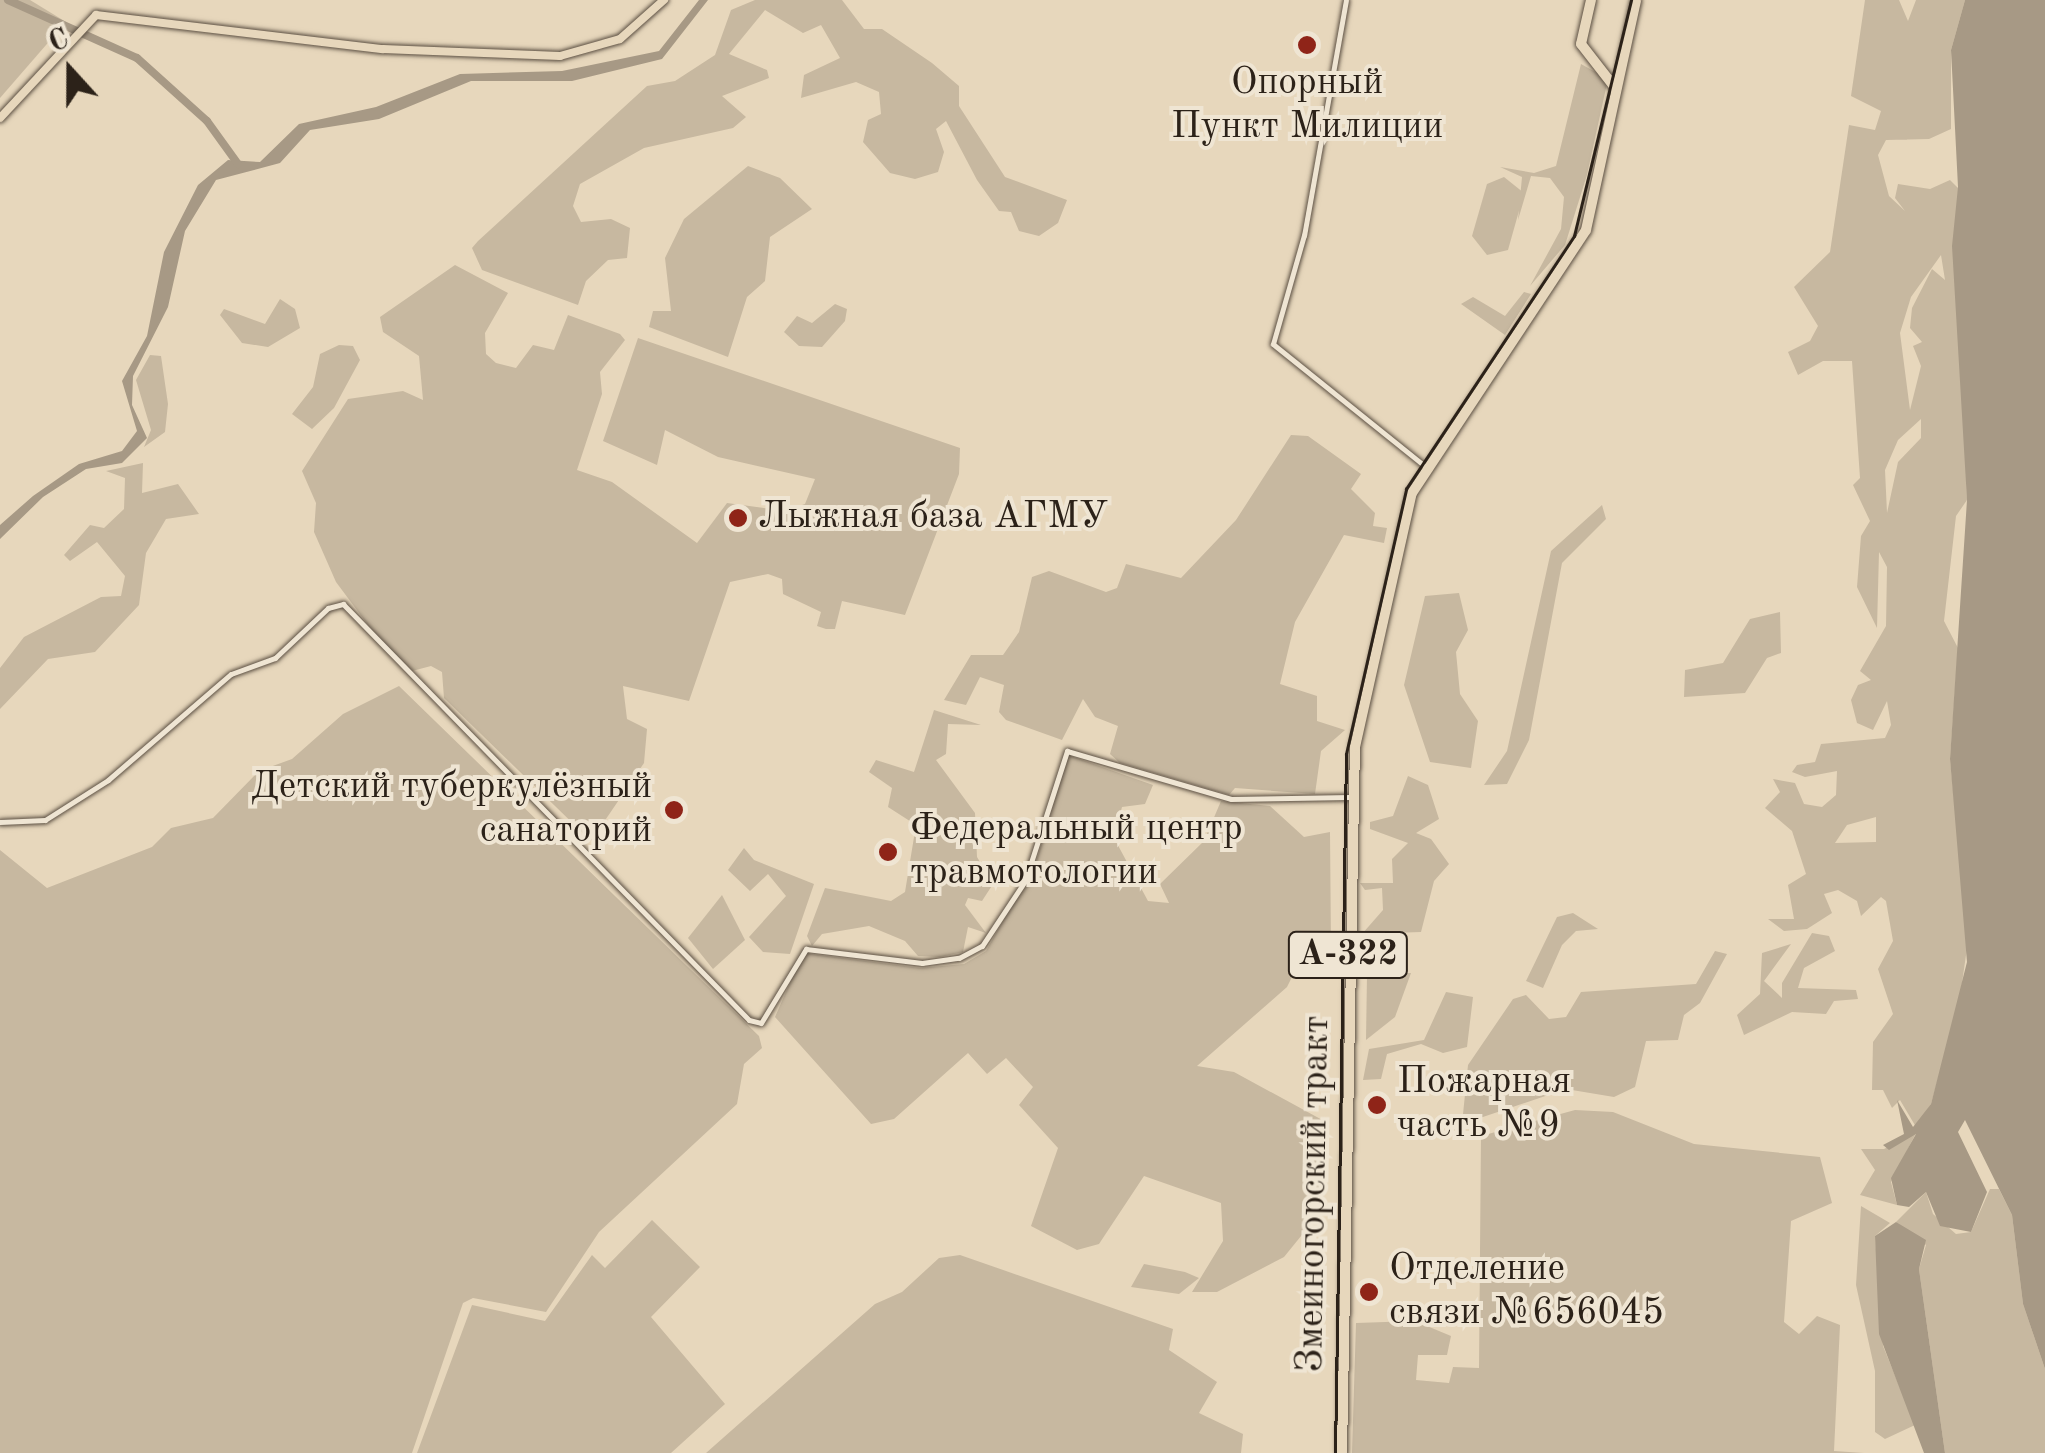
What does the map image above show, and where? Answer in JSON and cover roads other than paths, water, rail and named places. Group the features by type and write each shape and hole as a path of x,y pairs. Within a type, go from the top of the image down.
{"highway":[{"path":"1590,0 1582,44 1612,76 1617,95"},
{"name":"А-322","path":"1426,467 1583,237 1636,0"},
{"name":"Змеиногорский тракт","path":"1342,1453 1350,797 1403,520 1426,467"}],"main road":[{"path":"0,118 80,24 103,15 228,26 383,49 560,56 620,39 664,0"}],"street":[{"path":"1346,0 1304,235 1272,344 1426,467"},
{"path":"0,822 38,822 60,810 231,674 275,658 328,608 343,604 749,1020 761,1023 806,949 922,963 959,958 982,946 1025,881 1067,751 1214,796 1350,797"}],"waterway":[{"path":"8,0 137,58 207,121 238,164"}],"tram line":[{"path":"1335,1453 1346,754 1406,489 1574,236 1631,0"}],"place":[{"name":"Опорный Пункт Милиции","path":"1307,45"},
{"name":"Лыжная база АГМУ","path":"738,518"},
{"name":"Детский туберкулёзный санаторий","path":"674,810"},
{"name":"Федеральный центр травмотологии","path":"888,852"},
{"name":"Пожарная часть №9","path":"1377,1105"},
{"name":"Отделение связи №656045","path":"1369,1292"}]}
